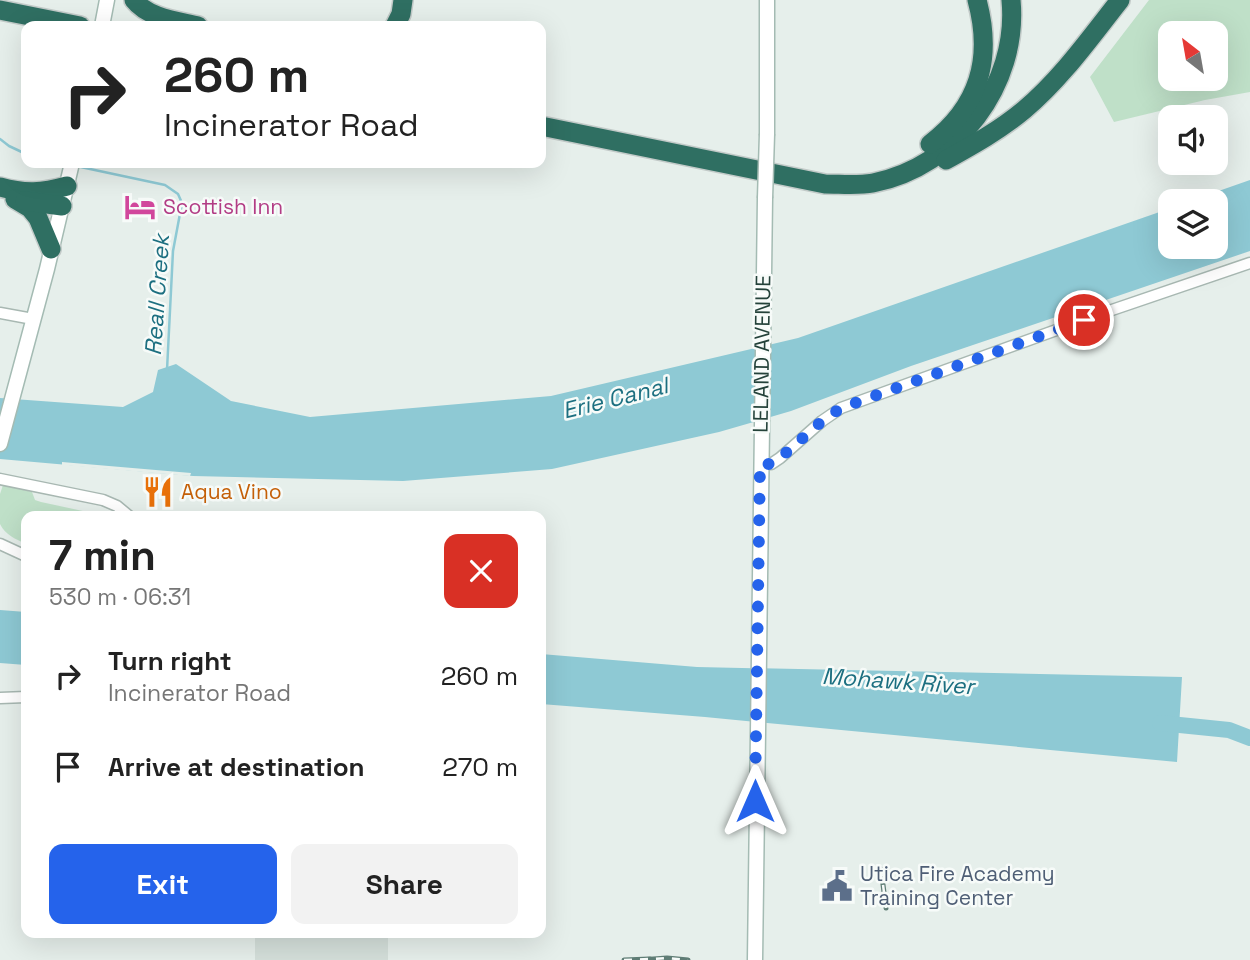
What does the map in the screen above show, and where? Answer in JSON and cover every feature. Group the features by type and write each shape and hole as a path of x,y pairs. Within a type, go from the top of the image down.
{"highway":[{"path":"134,0 150,13 180,21"},
{"path":"398,21 403,0"},
{"path":"909,161 945,133 961,116 972,96 979,79 984,47 984,27 978,0"},
{"path":"546,119 827,172 855,173 880,169 909,161 936,148 956,133 972,113 995,72 1002,46 1004,0"},
{"path":"546,127 825,184 874,183 922,165 949,147 983,108 1006,58 1011,31 1011,0"},
{"path":"895,176 914,173 946,161 994,133 1025,110 1058,77 1120,0"},
{"path":"0,10 54,21"},
{"path":"0,19 21,23"},
{"path":"5,194 46,192 70,174"},
{"path":"5,194 62,206"},
{"path":"5,194 30,208 38,218 51,249"}],"street":[{"path":"103,21 107,0"},
{"name":"LELAND AVENUE","path":"755,960 755,731 767,134 766,0"},
{"path":"0,444 70,174"},
{"path":"760,464 771,464 780,458 841,408 1250,263"},
{"path":"0,313 33,320"},
{"path":"1,479 103,500 123,511"},
{"path":"0,544 21,553"},
{"path":"0,698 21,697"}],"shaded area":[{"path":"255,938 388,938 388,960 255,960"}],"green space":[{"path":"1149,0 1250,0 1250,92 1184,105 1158,105 1158,111 1114,122 1090,77"},
{"path":"3,485 32,492 35,500 41,502 83,511 21,511 21,541 8,534 0,524 0,494"}],"water":[{"path":"1250,180 1250,251 1228,258 1228,189 1224,189"},
{"name":"Erie Canal","path":"1158,213 1158,259 1226,259 911,366 791,411 719,432 552,469 403,481 193,476 0,459 0,398 123,407 153,392 158,370 176,364 231,401 310,417 551,396 798,338"},
{"path":"0,610 21,612 21,665 0,663"},
{"path":"546,654 697,667 1182,677 1177,762 546,704"}],"pier":[{"path":"62,462 191,473 190,476 62,465"}],"waterway":[{"name":"Reall Creek","path":"0,139 21,152"},
{"name":"Reall Creek","path":"85,168 165,185 178,194 182,203 173,251 167,370"},
{"name":"Mohawk River","path":"1160,723 1229,730 1250,738"}],"railway":[{"path":"881,869 886,908"},
{"path":"624,960 650,959"},
{"path":"640,960 688,960"}],"place":[{"name":"Scottish Inn","path":"140,207"},
{"name":"Aqua Vino","path":"158,492"},
{"name":"Utica Fire Academy Training Center","path":"837,886"}],"route":[{"path":"755,801 760,464 771,464 780,458 841,408 1084,320"}]}
